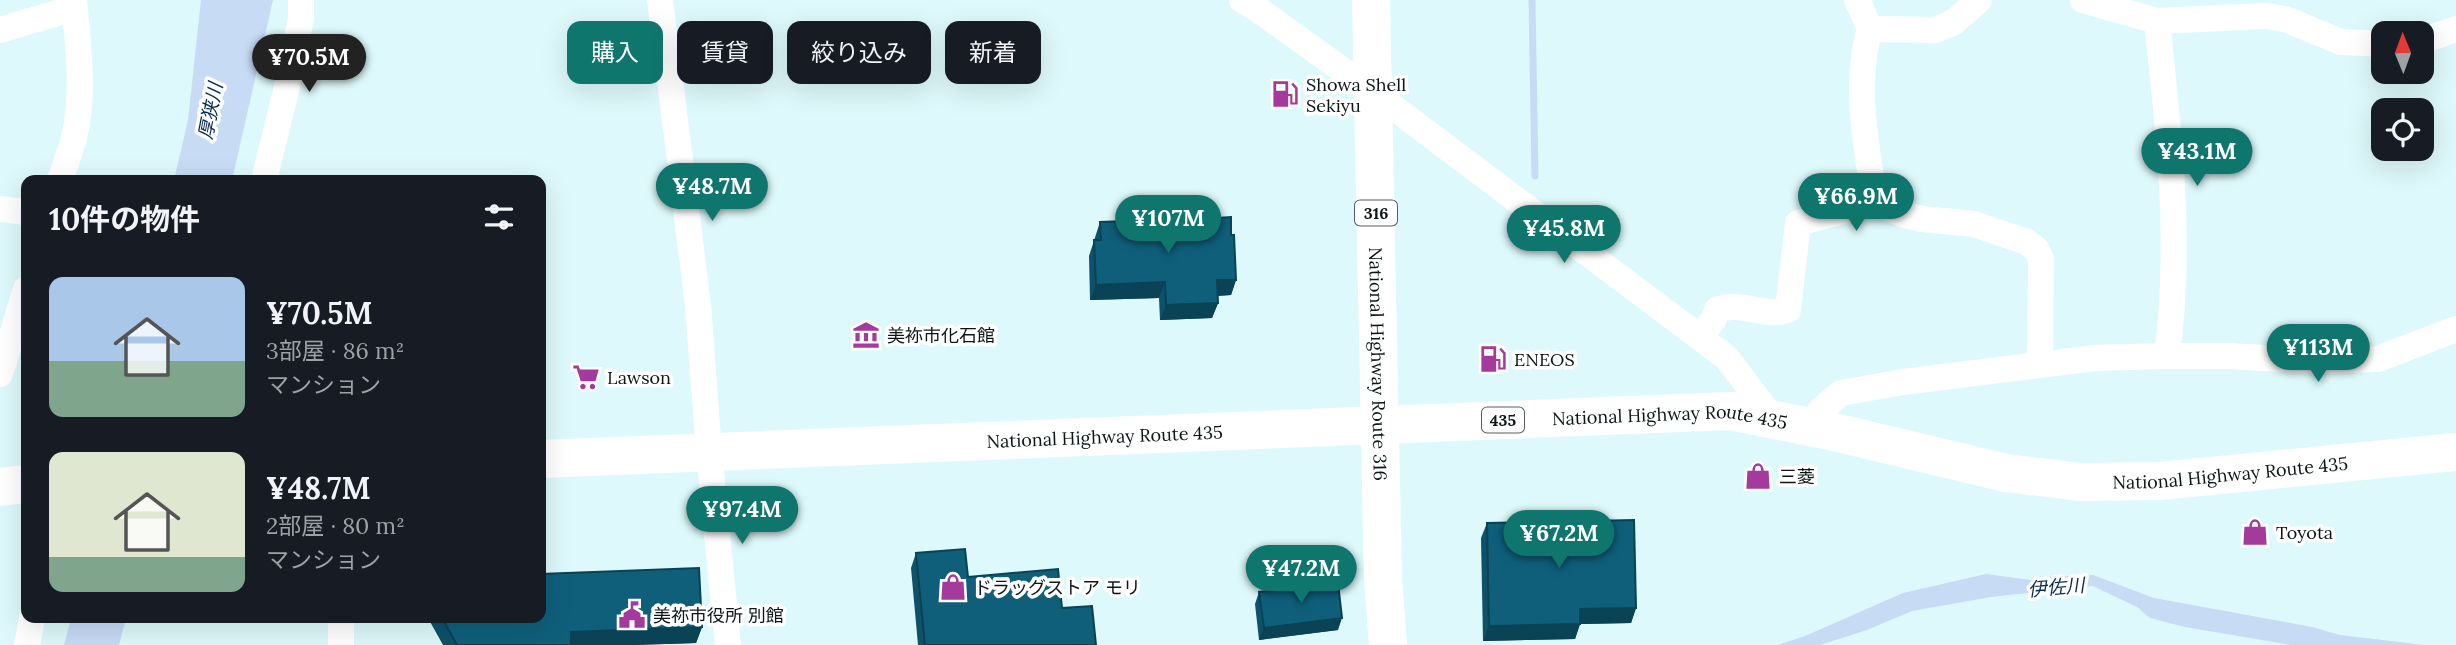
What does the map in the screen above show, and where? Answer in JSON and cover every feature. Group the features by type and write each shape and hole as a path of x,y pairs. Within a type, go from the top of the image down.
{"highway":[{"name":"National Highway Route 316","path":"1371,0 1383,579 1388,645"},
{"name":"National Highway Route 435","path":"546,459 1730,411 2006,473 2080,482 2159,481 2456,452"},
{"path":"0,487 21,485"}],"street":[{"path":"265,175 301,18 300,0"},
{"path":"660,0 698,305 728,645"},
{"path":"1242,0 1373,92 1700,337 1727,358 1792,423 1821,410 1841,393 1903,382 2095,358 2229,356 2314,361 2378,359 2456,329"},
{"path":"1857,0 1870,29 1865,46 1863,122 1875,203"},
{"path":"1870,29 1936,30 1954,22 1979,0"},
{"path":"2083,0 2157,21 2266,16 2285,19 2341,42 2371,43"},
{"path":"0,30 74,4 80,68 79,98 74,137 62,175"},
{"path":"2157,21 2173,178 2173,314 2168,356"},
{"path":"2434,37 2456,29"},
{"path":"1700,337 1714,319 1717,310 1726,307 1745,307 1776,314 1788,310 1798,223 1875,203 1922,219 1974,224 2027,242 2037,250 2041,259 2040,365"},
{"path":"0,209 21,211"},
{"path":"0,374 21,305"},
{"path":"27,645 31,623"},
{"path":"341,623 341,645"}],"water":[{"name":"厚狭川","path":"201,0 273,0 233,175 175,175 188,120"},
{"name":"伊佐川","path":"1986,574 2031,580 2093,575 2154,598 2312,627 2340,635 2425,645 2291,645 2185,627 2150,618 2137,607 2093,586 1991,597 1912,611 1867,630 1820,645 1778,645 1903,593"},
{"path":"70,623 125,623 119,645 64,645"}],"building":[{"path":"1201,213 1201,219 1231,217 1236,280 1217,280 1218,303 1166,305 1165,282 1096,285 1094,240 1101,240 1100,222 1127,221 1127,216"},
{"path":"1634,520 1636,608 1580,609 1580,624 1489,626 1487,523"},
{"path":"965,549 968,577 1058,569 1062,608 1092,606 1096,645 925,645 916,553"},
{"path":"699,568 702,627 571,632 571,645 457,645 445,623 546,623 546,574"},
{"path":"1338,583 1342,618 1264,628 1259,592"}],"waterway":[{"path":"1532,0 1535,176"}],"place":[{"name":"Showa Shell Sekiyu","path":"1285,94"},
{"name":"美袮市化石館","path":"866,335"},
{"name":"ENEOS","path":"1493,359"},
{"name":"Lawson","path":"586,377"},
{"name":"三菱","path":"1758,476"},
{"name":"Toyota","path":"2255,532"},
{"name":"ドラッグストア モリ","path":"953,587"},
{"name":"美祢市役所 別館","path":"632,615"}]}
